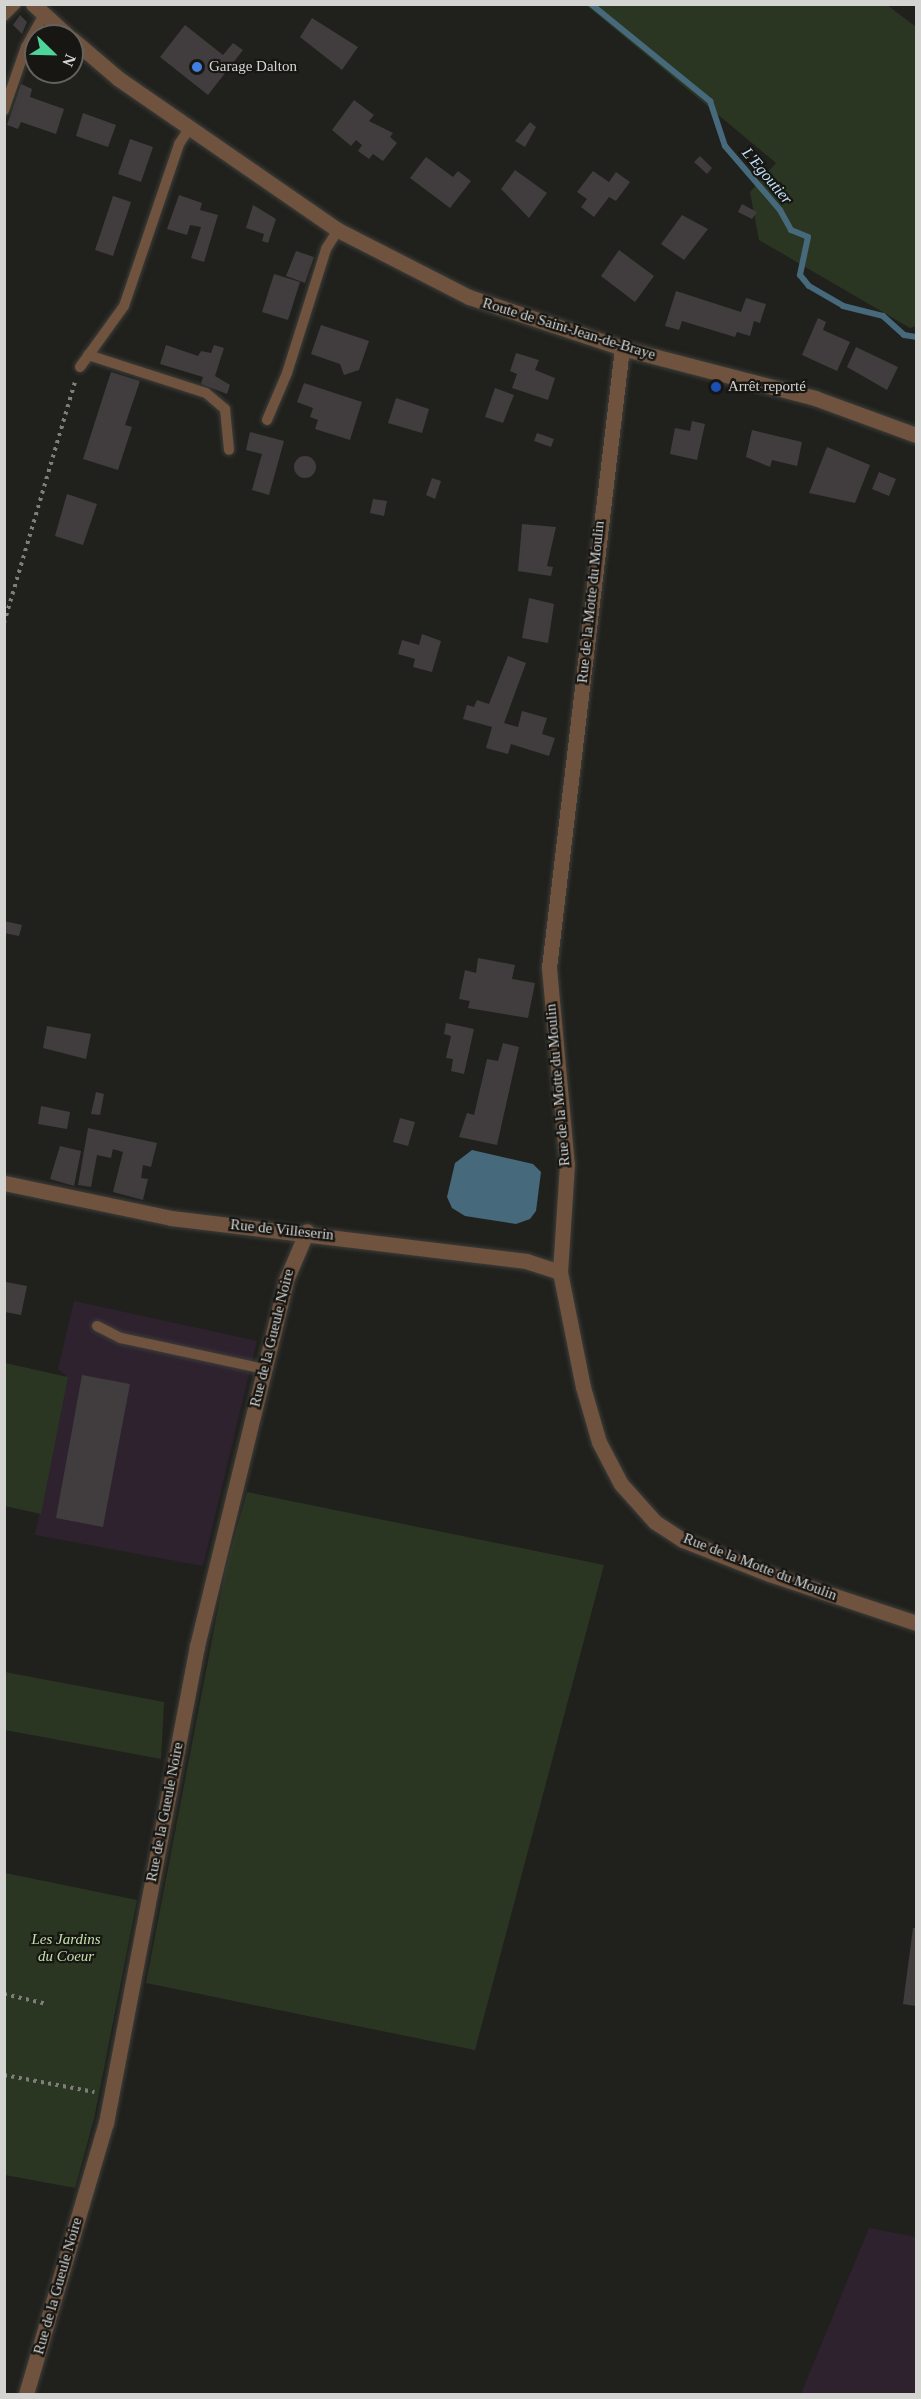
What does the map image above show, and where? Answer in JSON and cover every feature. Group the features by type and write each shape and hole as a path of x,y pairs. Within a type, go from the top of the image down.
{"street":[{"path":"39,10 55,24"},
{"name":"Route de Saint-Jean-de-Braye","path":"84,48 189,129 338,230 501,310 622,348 815,398 916,435"},
{"name":"Rue de la Motte du Moulin","path":"622,348 549,968 567,1164 560,1272 599,1442 636,1505 683,1540 916,1623"},
{"name":"Rue de Villeserin","path":"4,1183 171,1218 307,1231 526,1261 560,1272"},
{"name":"Rue de la Gueule Noire","path":"26,2394 106,2123 197,1646 293,1255 307,1231"}],"lane":[{"path":"4,16 16,4"},
{"path":"4,110 39,10"},
{"path":"80,367 124,306 179,144 189,129"},
{"path":"267,420 287,373 326,249 338,230"},
{"path":"88,355 206,393 225,409 229,450"},
{"path":"97,1326 121,1338 264,1369"}],"path":[{"path":"4,623 80,367"},
{"path":"4,1994 47,2004"},
{"path":"4,2075 94,2092"}],"shaded area":[{"path":"74,1301 257,1341 203,1566 35,1535 68,1377 58,1369"},
{"path":"869,2228 916,2237 916,2394 801,2394"}],"green space":[{"path":"586,5 887,5 916,27 916,326 910,328 759,240 750,192 776,163"},
{"path":"5,1363 68,1377 41,1514 5,1506"},
{"path":"247,1492 604,1565 475,2050 146,1983 226,1567"},
{"path":"5,1672 164,1702 161,1759 5,1730"},
{"name":"Les Jardins du Coeur","path":"5,1873 137,1900 94,2119 75,2188 5,2175"}],"water":[{"path":"472,1150 533,1164 541,1172 536,1211 530,1219 516,1224 465,1216 452,1208 447,1197 455,1163"}],"building":[{"path":"20,15 27,22 24,24 22,34 13,25"},
{"path":"312,18 358,47 342,70 300,37"},
{"path":"185,25 223,55 233,43 243,50 208,95 160,57"},
{"path":"21,84 32,89 30,97 64,109 56,134 21,122 18,129 7,125"},
{"path":"354,100 374,115 369,121 393,133 390,137 397,143 383,161 373,154 369,159 358,151 362,145 356,140 351,146 332,130"},
{"path":"83,113 116,125 108,147 76,136"},
{"path":"530,122 536,127 525,147 515,141"},
{"path":"130,139 153,147 141,182 118,174"},
{"path":"700,156 712,168 707,174 694,162"},
{"path":"426,157 453,177 458,171 471,181 450,208 410,178"},
{"path":"515,170 547,193 529,218 501,189"},
{"path":"593,171 609,182 616,172 630,182 616,201 609,197 594,217 581,207 587,199 577,192"},
{"path":"179,195 202,203 200,210 218,215 204,262 191,258 201,227 190,225 187,235 167,229"},
{"path":"113,196 131,202 113,256 95,250"},
{"path":"742,204 757,212 752,219 738,212"},
{"path":"253,205 276,219 268,243 262,241 264,234 246,228"},
{"path":"682,215 708,229 684,260 661,244"},
{"path":"619,250 654,276 635,302 601,276"},
{"path":"296,251 314,257 305,283 286,276"},
{"path":"274,274 300,282 288,320 262,312"},
{"path":"676,291 741,312 746,298 766,304 760,323 754,321 750,336 737,332 735,337 682,321 679,330 665,326"},
{"path":"818,318 826,322 823,330 850,342 837,371 802,355"},
{"path":"321,325 369,341 359,370 344,375 340,364 311,354"},
{"path":"166,345 198,356 201,351 211,353 214,345 224,348 215,376 230,385 227,394 201,384 203,377 160,364"},
{"path":"856,347 898,367 887,390 847,367"},
{"path":"516,353 539,360 535,370 555,378 548,400 512,388 517,374 510,371"},
{"path":"111,372 140,381 125,425 132,427 118,470 83,459"},
{"path":"304,383 362,402 350,440 315,429 318,420 310,417 313,408 297,402"},
{"path":"495,388 514,395 503,423 485,417"},
{"path":"396,398 429,409 422,433 388,423"},
{"path":"692,421 705,424 697,460 670,454 675,428 690,431"},
{"path":"752,430 802,442 797,466 772,460 770,467 746,457"},
{"path":"250,432 284,441 269,495 252,490 262,454 246,450"},
{"path":"537,433 554,439 551,447 534,441"},
{"path":"827,447 870,465 855,503 809,493"},
{"path":"305,456 313,459 316,467 313,475 305,478 297,475 294,467 297,459"},
{"path":"879,472 896,479 889,496 872,489"},
{"path":"432,478 441,481 435,499 426,495"},
{"path":"67,494 97,504 83,545 55,536"},
{"path":"373,499 387,501 384,516 370,513"},
{"path":"522,524 556,527 547,566 553,567 551,576 518,571"},
{"path":"529,598 554,604 548,643 522,638"},
{"path":"422,634 441,641 432,672 413,667 415,659 398,654 402,640 419,645"},
{"path":"508,656 526,663 504,723 518,727 522,711 547,718 542,734 555,738 549,756 511,744 508,754 486,748 492,727 463,719 467,705 474,707 477,700 489,704"},
{"path":"4,921 22,925 19,936 4,933"},
{"path":"478,958 515,965 512,979 535,983 528,1018 468,1008 470,1001 459,999 465,970 476,973"},
{"path":"446,1023 474,1029 464,1074 451,1071 453,1059 446,1058 451,1036 444,1034"},
{"path":"47,1026 91,1034 86,1059 43,1048"},
{"path":"503,1043 519,1047 497,1145 459,1137 467,1113 474,1115 487,1059 498,1061"},
{"path":"96,1092 104,1094 100,1115 91,1114"},
{"path":"41,1106 70,1112 67,1129 38,1124"},
{"path":"400,1118 415,1122 408,1146 393,1142"},
{"path":"88,1128 157,1143 151,1167 143,1165 141,1178 148,1179 143,1200 113,1192 123,1152 113,1149 111,1158 97,1155 91,1187 78,1185"},
{"path":"60,1146 81,1151 74,1186 50,1179"},
{"path":"6,1282 27,1286 21,1315 5,1312"},
{"path":"82,1375 130,1384 103,1527 56,1518"},
{"path":"913,1928 916,1928 916,2006 903,2004"}],"waterway":[{"name":"L'Egoutier","path":"591,4 710,101 725,146 780,210 791,230 808,237 800,275 809,286 843,306 883,316 904,335 916,337"}],"place":[{"name":"Garage Dalton","path":"197,67"},
{"name":"Arrêt reporté","path":"716,387"}]}
